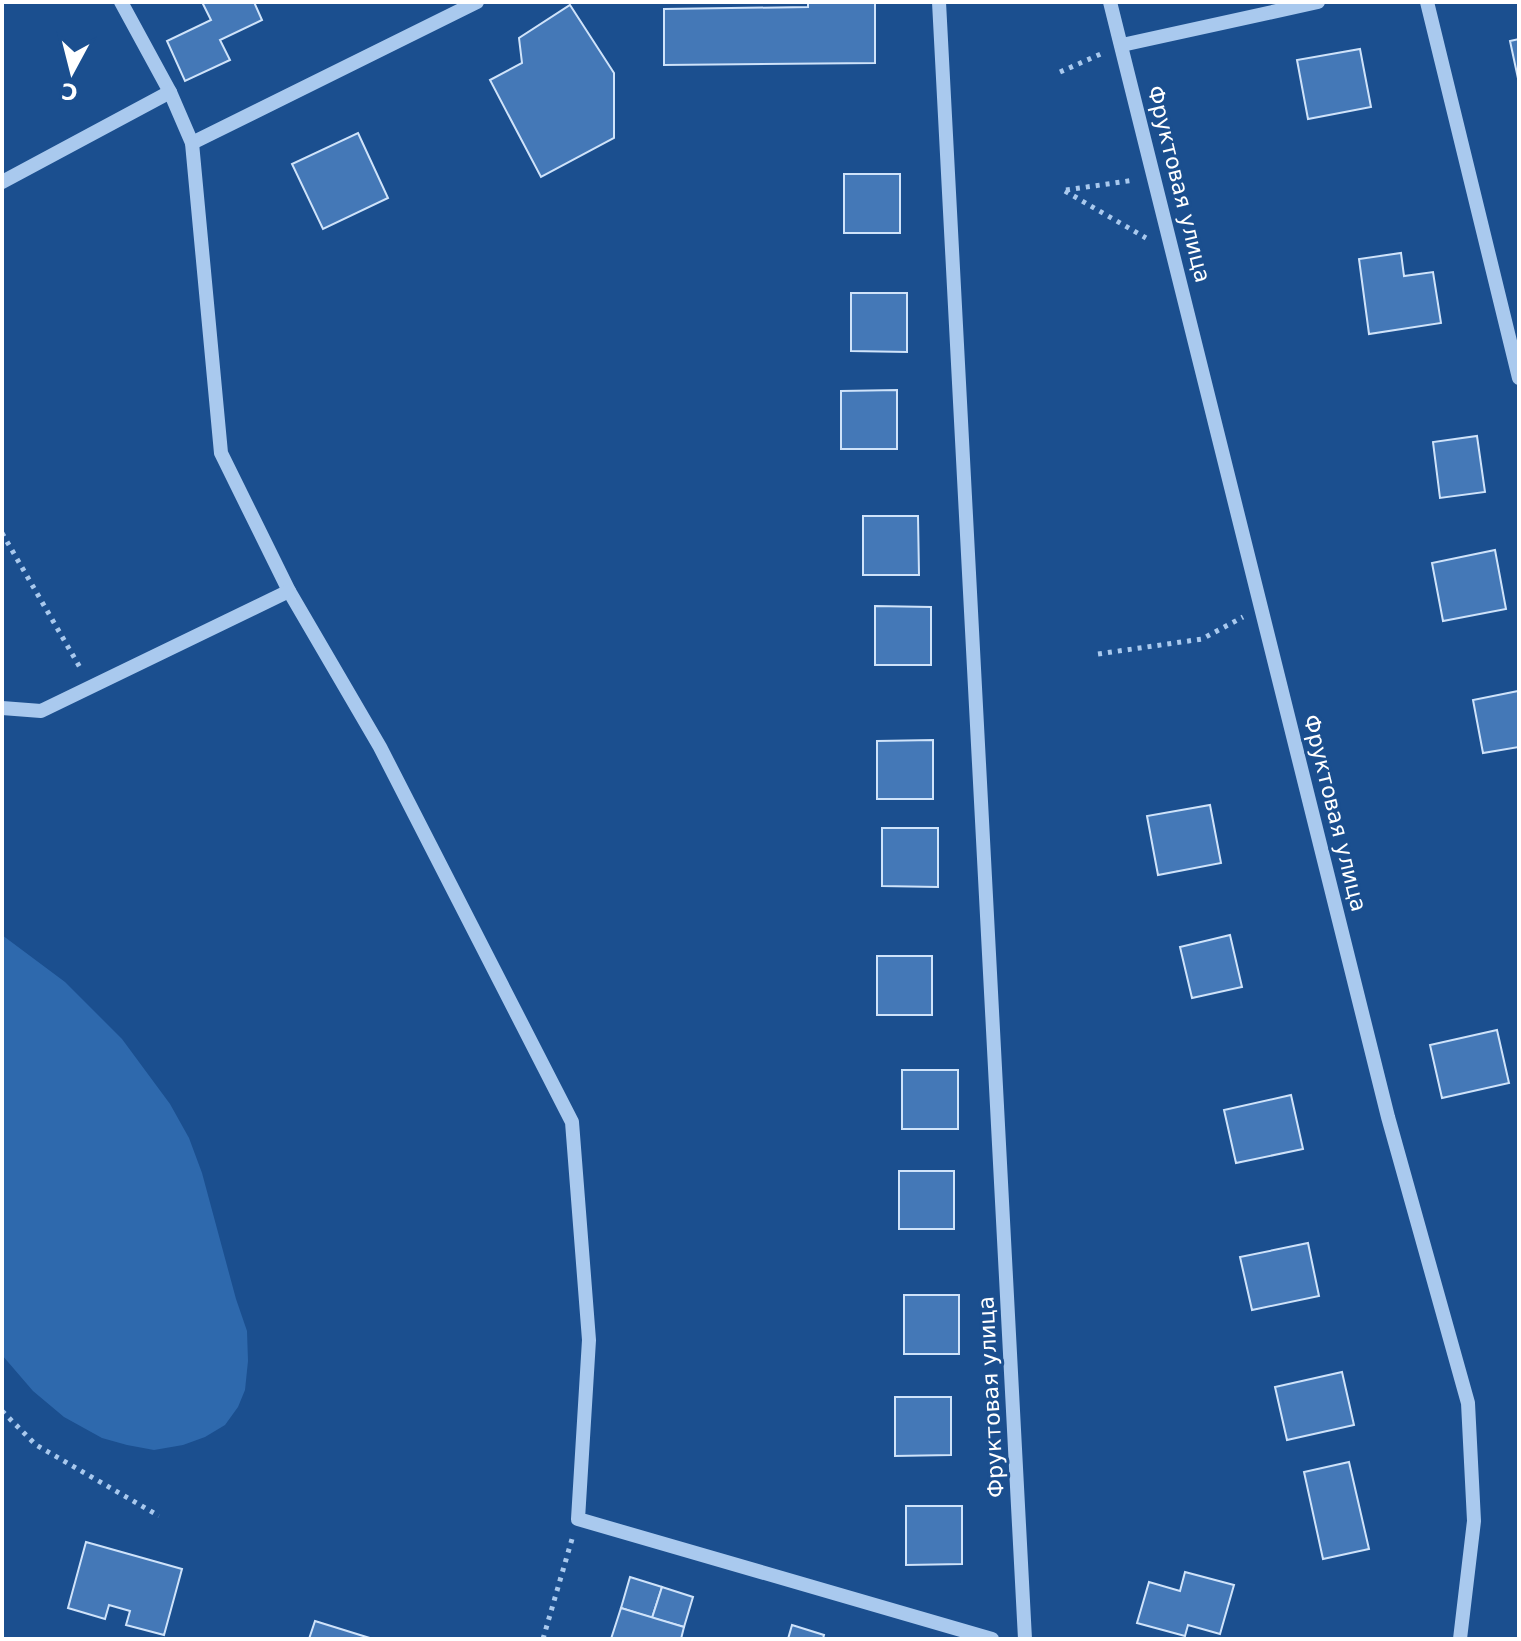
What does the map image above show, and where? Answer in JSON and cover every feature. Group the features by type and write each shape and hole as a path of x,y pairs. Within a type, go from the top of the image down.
{"street":[{"path":"121,2 170,92 192,143 221,453 289,591 380,747 572,1122 589,1340 578,1519 992,1639"},
{"path":"192,143 477,2"},
{"name":"Фруктовая улица","path":"939,2 1025,1639"},
{"name":"Фруктовая улица","path":"1110,2 1388,1117 1468,1403 1474,1521 1460,1639"},
{"path":"1122,45 1318,2"},
{"path":"1427,2 1519,378"},
{"path":"2,182 170,92"},
{"path":"2,708 41,711 289,591"}],"path":[{"path":"1060,72 1122,45"},
{"path":"1155,178 1065,191 1174,255"},
{"path":"2,533 91,687"},
{"path":"1098,654 1202,639 1261,607"},
{"path":"2,1411 36,1445 159,1516"},
{"path":"543,1639 578,1519"}],"shaded area":[{"path":"2,935 65,982 122,1039 170,1104 189,1138 247,1331 245,1390 225,1425 205,1437 154,1450 102,1438 64,1417 33,1391 2,1355"}],"building":[{"path":"202,2 254,2 262,20 220,40 230,60 185,81 167,41 211,20"},
{"path":"808,2 875,2 875,63 664,65 664,9 808,7"},
{"path":"570,5 614,73 614,138 541,177 490,80 522,63 519,38"},
{"path":"1519,39 1519,83 1510,41"},
{"path":"1360,49 1371,107 1308,119 1297,60"},
{"path":"358,133 388,198 323,229 292,164"},
{"path":"844,174 900,174 900,233 844,233"},
{"path":"1401,253 1404,276 1433,272 1441,323 1369,334 1359,259"},
{"path":"851,293 907,293 907,352 851,351"},
{"path":"897,390 897,449 841,449 841,391"},
{"path":"1477,436 1485,492 1440,498 1433,442"},
{"path":"863,516 918,516 919,575 863,575"},
{"path":"1495,550 1506,609 1443,621 1432,563"},
{"path":"875,606 931,607 931,665 875,665"},
{"path":"1518,691 1519,747 1483,753 1473,700"},
{"path":"933,740 933,799 877,799 877,741"},
{"path":"1210,805 1221,863 1158,875 1147,816"},
{"path":"882,828 938,828 938,887 882,886"},
{"path":"1230,935 1242,987 1192,998 1180,947"},
{"path":"877,956 932,956 932,1015 877,1015"},
{"path":"1497,1030 1509,1083 1442,1098 1430,1045"},
{"path":"902,1070 958,1070 958,1129 902,1129"},
{"path":"1291,1095 1303,1149 1236,1163 1224,1110"},
{"path":"899,1171 954,1171 954,1229 899,1229"},
{"path":"1308,1243 1319,1296 1252,1310 1240,1257"},
{"path":"904,1295 959,1295 959,1354 904,1354"},
{"path":"1342,1372 1354,1425 1287,1440 1275,1387"},
{"path":"895,1397 951,1397 951,1455 895,1456"},
{"path":"1349,1462 1369,1549 1323,1559 1304,1472"},
{"path":"906,1506 962,1506 962,1564 906,1565"},
{"path":"86,1542 182,1569 164,1635 126,1625 130,1611 109,1605 105,1619 68,1608"},
{"path":"1185,1572 1234,1585 1220,1634 1188,1625 1185,1636 1137,1623 1149,1582 1180,1591"},
{"path":"630,1577 662,1587 652,1618 621,1608"},
{"path":"662,1587 693,1597 684,1627 652,1618"},
{"path":"621,1608 684,1627 681,1639 611,1639"},
{"path":"315,1621 373,1639 309,1639"},
{"path":"792,1625 824,1635 823,1639 788,1639"}]}
